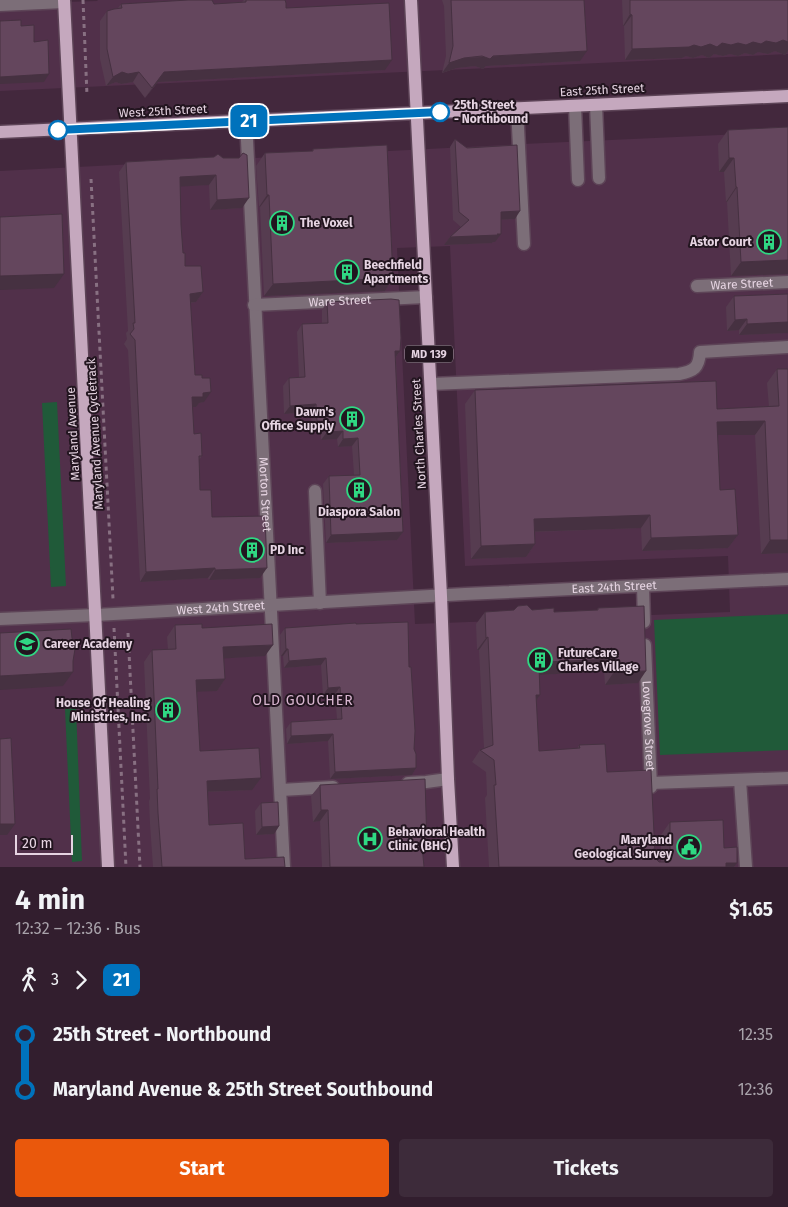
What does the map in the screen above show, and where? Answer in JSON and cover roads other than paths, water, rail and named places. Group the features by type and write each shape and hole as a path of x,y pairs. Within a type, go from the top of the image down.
{"main road":[{"name":"North Charles Street","path":"411,0 453,867"},
{"name":"Maryland Avenue","path":"64,1 108,867"},
{"name":"East 25th Street","path":"417,113 788,96"},
{"name":"West 25th Street","path":"0,132 417,113"}],"street":[{"path":"0,5 64,1"},
{"path":"596,105 599,178"},
{"path":"575,106 578,180"},
{"path":"517,108 524,244"},
{"name":"Morton Street","path":"246,121 284,867"},
{"name":"Ware Street","path":"697,286 788,282"},
{"name":"Ware Street","path":"254,304 426,297"},
{"path":"431,384 679,374 697,367 700,352 788,348"},
{"path":"315,491 320,602"},
{"name":"East 24th Street","path":"441,596 788,579"},
{"name":"Lovegrove Street","path":"643,586 652,802"},
{"name":"West 24th Street","path":"0,619 441,596"},
{"path":"651,784 788,778"},
{"path":"397,784 448,779"},
{"path":"740,780 746,867"},
{"path":"281,790 348,786"}],"place":[{"name":"25th Street - Northbound","path":"440,112"},
{"name":"The Voxel","path":"282,223"},
{"name":"Astor Court","path":"769,242"},
{"name":"Beechfield Apartments","path":"347,272"},
{"name":"Dawn's Office Supply","path":"352,419"},
{"name":"Diaspora Salon","path":"359,490"},
{"name":"PD Inc","path":"252,550"},
{"name":"Career Academy","path":"27,644"},
{"name":"FutureCare Charles Village","path":"540,660"},
{"name":"House Of Healing Ministries, Inc.","path":"168,710"},
{"name":"Behavioral Health Clinic (BHC)","path":"370,839"},
{"name":"Maryland Geological Survey","path":"689,847"}],"district":[{"name":"OLD GOUCHER","path":"303,700"}]}
